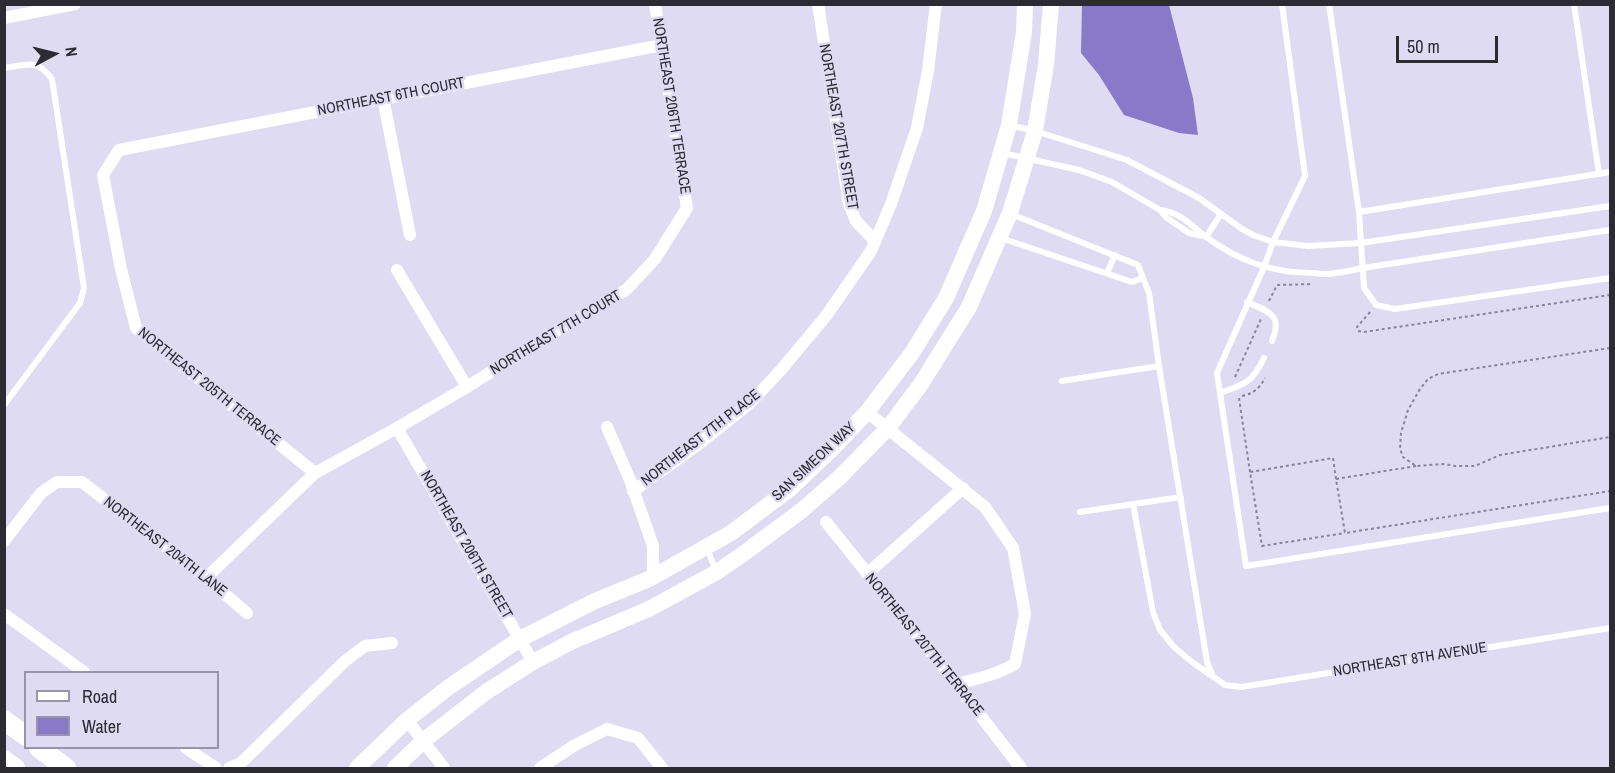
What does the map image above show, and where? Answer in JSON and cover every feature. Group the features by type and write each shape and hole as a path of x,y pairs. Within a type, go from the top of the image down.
{"main road":[{"path":"4,720 24,735"},
{"path":"42,749 66,768"},
{"path":"4,760 15,768"}],"street":[{"path":"4,18 27,9 75,4"},
{"name":"NORTHEAST 206TH TERRACE","path":"655,4 687,208"},
{"name":"NORTHEAST 207TH STREET","path":"818,4 849,204 856,220 875,241"},
{"name":"NORTHEAST 7TH PLACE","path":"633,491 700,443 750,403 826,316 871,251 891,204 917,128 928,71 936,4"},
{"name":"SAN SIMEON WAY","path":"357,768 406,720 448,687 520,639 595,601 653,577 731,533 790,488 867,412 912,353 946,298 984,211 1009,125 1024,32 1025,4"},
{"name":"SAN SIMEON WAY","path":"395,768 423,741 486,692 533,662 573,641 648,609 717,572 801,512 840,477 888,428 921,384 969,307 1010,213 1035,131 1046,65 1051,4"},
{"name":"NORTHEAST 6TH COURT","path":"119,150 662,45"},
{"path":"383,98 411,236"},
{"name":"NORTHEAST 205TH TERRACE","path":"119,150 103,175 121,269 136,328 315,473"},
{"name":"NORTHEAST 7TH COURT","path":"315,473 467,387 555,331 626,290 654,259 687,208"},
{"path":"397,270 467,387"},
{"path":"867,412 985,507 1013,548 1025,614 1015,664 1003,671 956,684"},
{"name":"NORTHEAST 206TH STREET","path":"397,428 533,662"},
{"path":"607,428 653,546 653,577"},
{"path":"206,578 315,473"},
{"name":"NORTHEAST 204TH LANE","path":"4,541 41,493 57,483 82,482 248,613"},
{"path":"867,574 963,488"},
{"name":"NORTHEAST 207TH TERRACE","path":"826,522 1021,768"},
{"path":"4,614 83,671"},
{"path":"230,768 241,763 358,651 365,646 392,643"},
{"path":"406,720 444,768"},
{"path":"540,768 575,745 607,729 638,738 662,768"},
{"path":"189,749 216,768"}],"lane":[{"path":"1282,4 1305,176 1273,243 1217,373 1246,566 1611,508"},
{"path":"1329,4 1359,212 1364,288 1376,305 1395,309 1611,278"},
{"path":"1574,4 1599,174"},
{"path":"4,68 35,64 46,70 52,79 84,288 80,303 4,405"},
{"path":"1009,125 1127,160 1199,198 1253,236 1273,243 1308,246 1361,243 1611,206"},
{"path":"1002,153 1079,170 1112,182 1160,210 1173,212 1206,237 1241,258 1264,267 1302,273 1334,274 1611,230"},
{"path":"1359,212 1611,172"},
{"path":"1010,213 1138,265 1149,293 1207,662 1213,675"},
{"path":"1206,237 1221,214"},
{"path":"1000,237 1132,282 1142,278"},
{"path":"1107,273 1115,255"},
{"path":"1247,302 1271,313 1276,319 1277,328 1272,341"},
{"path":"1220,393 1245,384 1254,376 1264,358"},
{"path":"1062,381 1159,366"},
{"path":"1080,512 1181,497"},
{"name":"NORTHEAST 8TH AVENUE","path":"1133,504 1153,612 1160,630 1174,647 1225,685 1241,687 1611,628"},
{"path":"706,548 717,572"}],"path":[{"path":"1265,310 1277,285"},
{"path":"1376,305 1357,327 1358,331 1364,332 1611,295"},
{"path":"1416,466 1403,457 1400,449 1401,433 1408,410 1420,388 1428,379 1438,374 1611,348"},
{"path":"1336,479 1416,466 1444,464 1475,466 1500,455 1611,437"},
{"path":"1345,533 1333,458 1250,472 1262,546 1345,533 1611,491"}],"water":[{"path":"1082,5 1169,5 1193,98 1198,135 1179,133 1124,115 1099,75 1081,53"}]}
